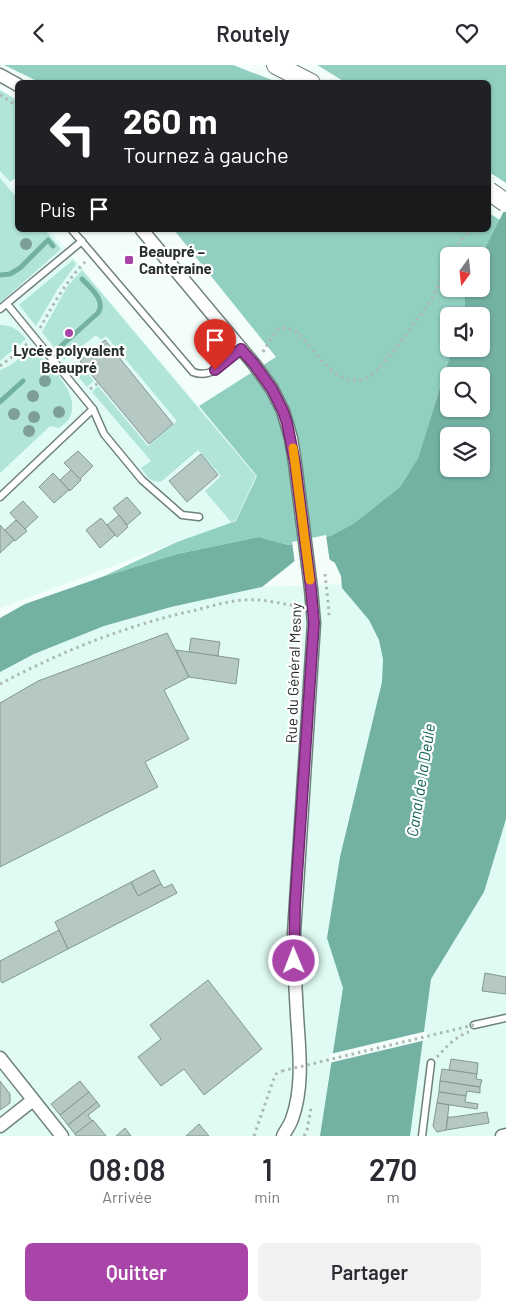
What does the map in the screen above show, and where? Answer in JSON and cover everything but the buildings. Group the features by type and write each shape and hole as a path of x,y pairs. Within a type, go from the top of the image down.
{"main road":[{"path":"276,65 304,80"},
{"path":"292,65 316,80"},
{"path":"491,192 506,203"}],"street":[{"path":"0,75 15,83"},
{"name":"Rue du Général Mesny","path":"144,232 254,364 272,389 283,411 292,447 314,623 294,933 299,1057 298,1083 292,1121 284,1136"},
{"path":"0,1058 62,1136"},
{"path":"0,1126 33,1100"},
{"path":"502,1136 506,1135"}],"lane":[{"path":"74,232 193,372 198,374 210,373 241,349"},
{"path":"0,309 82,241"},
{"path":"7,304 92,409 104,434 142,480 182,515 199,517"},
{"path":"0,497 92,409"},
{"path":"476,1024 506,1018"},
{"path":"422,1136 431,1063"}],"path":[{"path":"0,95 15,106"},
{"path":"457,247 469,232"},
{"path":"0,366 22,350 34,337 57,297 75,272 93,255"},
{"path":"262,353 279,328 287,328 300,335 322,361 337,375 356,381 363,380 375,373 396,348 432,299 440,282"},
{"path":"327,586 329,621"},
{"path":"0,684 36,665 74,649 165,617 242,600 262,600 286,605 313,607"},
{"path":"254,1136 276,1074 476,1024 474,1031 466,1033 449,1044 431,1063"},
{"path":"312,1057 313,1065"},
{"path":"304,1136 311,1114 311,1106"}],"shaded area":[{"path":"4,65 233,65 272,80 35,80"},
{"path":"317,65 506,65 506,183 491,173 491,80 342,80"},
{"path":"0,90 15,99 15,178 10,182 0,171"},
{"name":"Lycée polyvalent Beaupré","path":"0,171 15,190 15,232 52,232 257,476 236,521 0,608"},
{"path":"0,178 15,196 15,232 47,232 61,249 0,303"},
{"path":"491,214 500,220 486,247 440,247 440,297 465,297 465,306 440,307 440,357 450,357 446,367 440,367 440,387 418,458 400,487 353,524 330,536 288,545 259,537 177,554 102,577 177,542 236,521 257,476 199,406 276,357 176,232 491,232"},
{"path":"73,260 76,264 57,290 36,326 19,305"},
{"path":"82,270 256,476 236,520 231,522 205,491 221,476 198,450 162,481 152,480 141,468 151,461 92,392 98,386 148,446 177,421 106,336 101,340 96,335 64,360 42,332 67,287"},
{"path":"0,325 15,329 26,339 0,361"},
{"path":"33,347 54,370 67,389 71,398 72,408 70,417 59,428 50,426 0,473 0,370 11,365"},
{"path":"79,363 94,381 87,387 72,369"},
{"path":"506,534 506,1136 0,1136 0,672 34,654 104,626 171,607 262,587 403,582"}],"water":[{"name":"Canal de la Deûle","path":"506,207 506,819 484,892 431,979 410,1136 320,1136 343,988 327,938 340,857 382,682 383,659 379,640 369,620 342,588 341,576 335,563 326,557 311,555 296,560 262,587 171,607 104,626 34,654 0,672 0,618 25,604 102,577 177,554 259,537 288,545 330,536 353,524 400,487 418,458 440,387 440,417 490,417 490,367 446,367 450,357 490,357 490,307 465,306 465,297 490,297 490,247 486,247"}],"pier":[{"path":"326,535 330,563 325,559 311,557 295,564 292,542"},
{"path":"427,1031 426,1040 329,1063 330,1054"}],"waterway":[{"path":"0,275 10,274 20,268 48,240 53,246"},
{"path":"61,346 98,313 100,308 99,299 82,279"},
{"path":"0,402 23,381"}],"slow traffic":[{"path":"293,448 310,580"}],"place":[{"name":"Beaupré – Canteraine","path":"129,260"},
{"name":"Lycée polyvalent Beaupré","path":"69,333"}],"route":[{"path":"215,370 241,349 254,364 272,389 283,411 295,463 314,623 295,906 294,961"}]}
